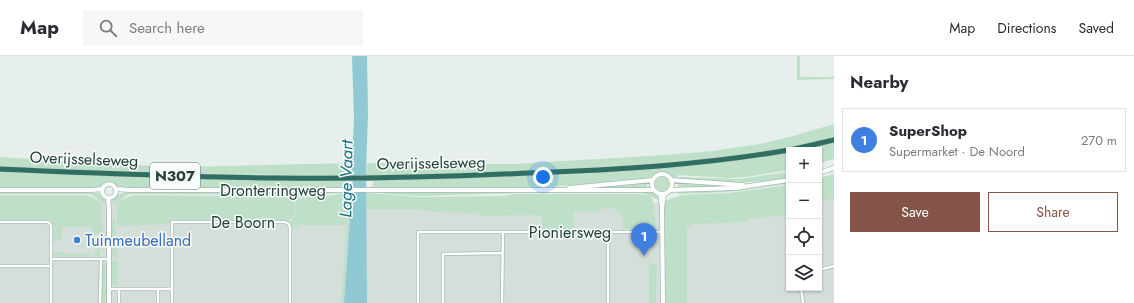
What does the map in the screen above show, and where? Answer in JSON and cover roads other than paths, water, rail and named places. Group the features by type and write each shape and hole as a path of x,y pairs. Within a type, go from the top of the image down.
{"highway":[{"name":"Overijsselseweg","path":"803,147 834,140"},
{"name":"Overijsselseweg","path":"0,169 221,177 370,178 465,176 622,168 702,162 786,151"}],"main road":[{"path":"822,172 834,168"},
{"path":"662,194 654,190 652,185 655,177 662,174 668,176 671,180 672,187 670,190"},
{"name":"Dronterringweg","path":"561,189 653,180"},
{"path":"671,180 748,185"},
{"path":"662,194 670,190 720,189 786,180"},
{"path":"110,184 114,185 116,191 114,196 109,198 104,196 103,190 105,185 110,184"},
{"path":"0,190 103,190"},
{"name":"Dronterringweg","path":"116,191 654,190"},
{"path":"662,194 662,302"},
{"path":"109,198 110,303"}],"street":[{"path":"0,222 50,223 51,303"},
{"name":"De Boorn","path":"172,289 172,222 285,222 289,224 290,228 290,303"},
{"name":"Pioniersweg","path":"418,303 418,232 662,232"},
{"path":"502,303 503,232"},
{"path":"608,232 608,303"},
{"path":"443,303 443,254 502,253"},
{"path":"51,259 110,259"},
{"path":"100,303 101,259"},
{"path":"0,266 51,266"},
{"path":"822,269 834,266"},
{"path":"110,289 172,289 172,303"},
{"path":"119,289 119,303"},
{"path":"158,289 158,303"},
{"path":"801,291 803,303"}],"water":[{"path":"352,56 367,56 367,303 344,303 349,220 353,195 352,163 354,118"}],"place":[{"name":"Tuinmeubelland","path":"77,240"},
{"name":"SuperShop","path":"644,256"}],"water label":[{"name":"Lage Vaart","path":"346,179"}]}
